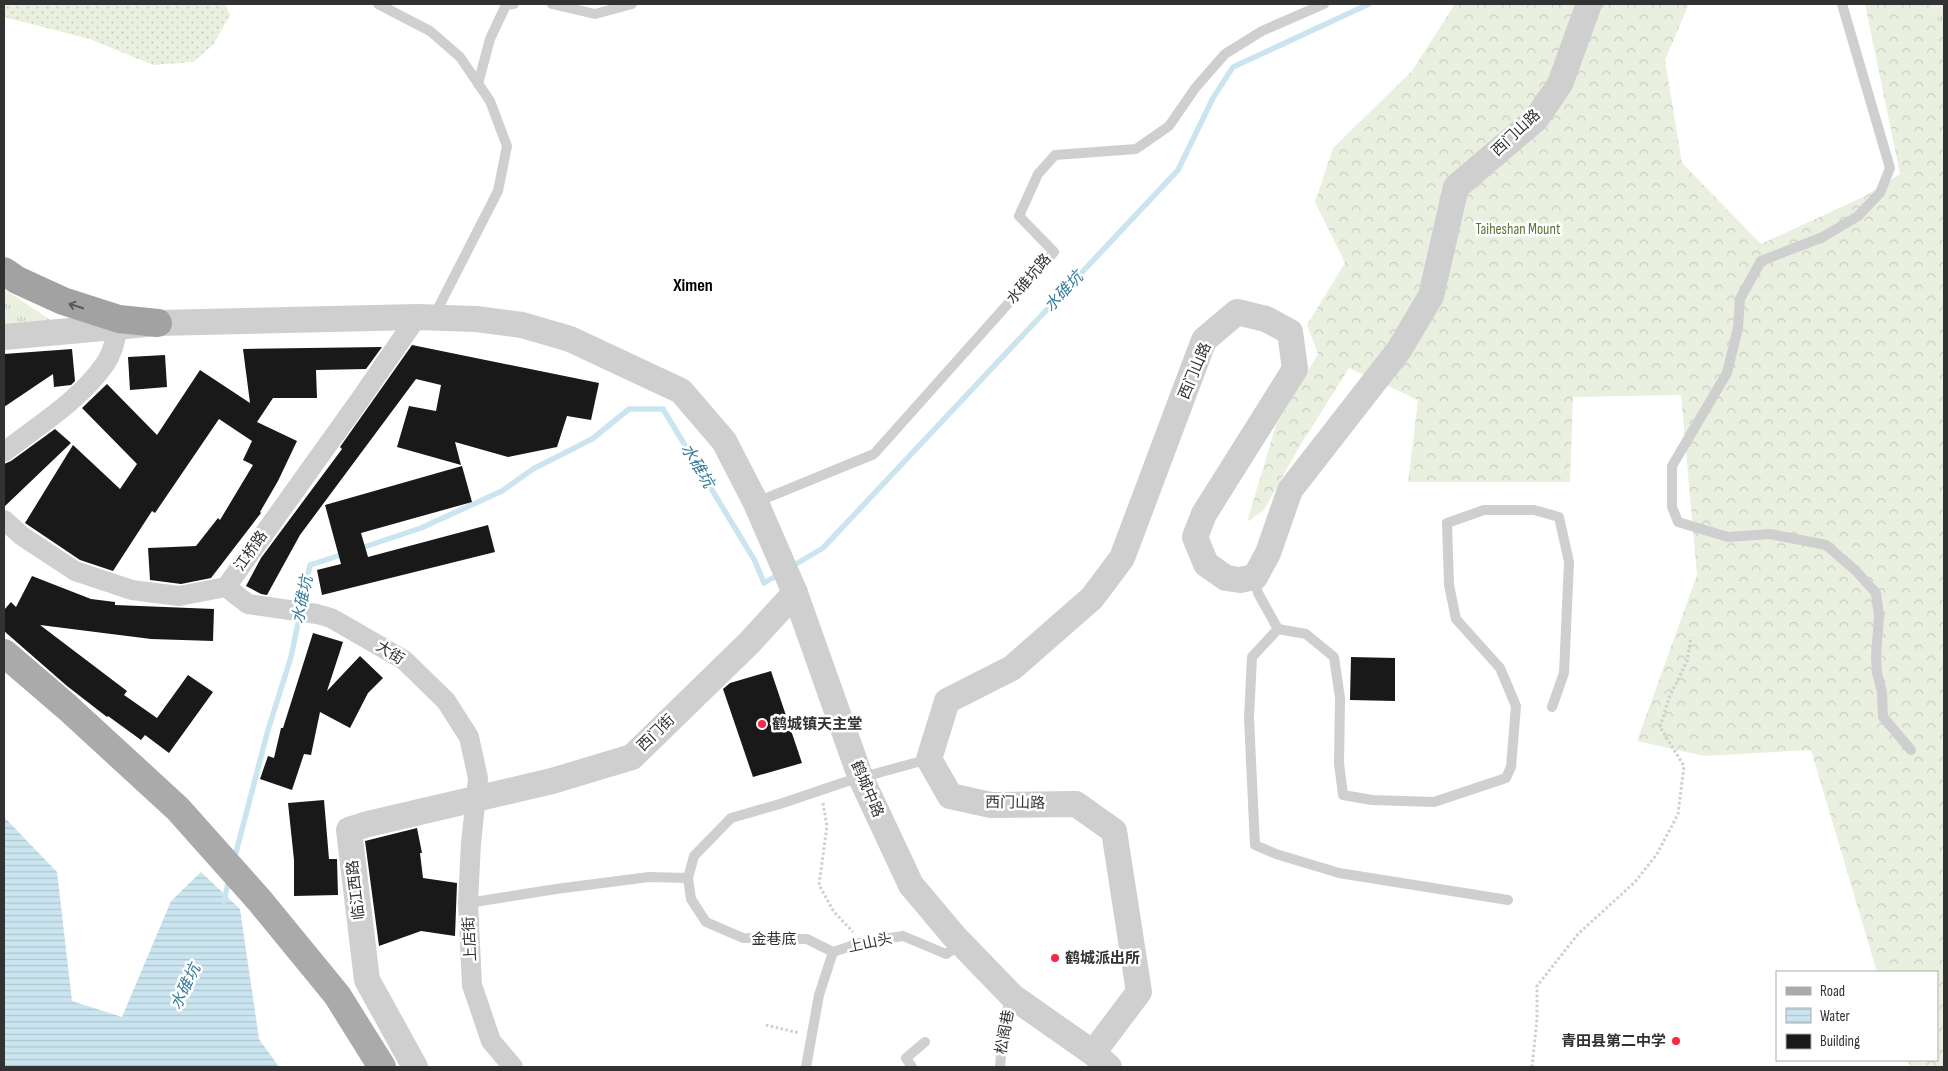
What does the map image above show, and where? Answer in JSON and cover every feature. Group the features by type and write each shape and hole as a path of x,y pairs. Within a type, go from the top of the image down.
{"highway":[{"path":"4,271 17,280 63,302 119,320 158,323"}],"main road":[{"path":"4,653 178,809 260,901 337,995 382,1067"}],"street":[{"name":"西门山路","path":"1101,1060 1139,992 1114,831 1076,804 991,805 950,796 929,759 947,701 1012,668 1092,598 1122,558 1204,340 1237,312 1266,319 1290,332 1295,369 1204,514 1195,537 1206,564 1226,578 1240,580 1255,577 1268,553 1290,490 1399,350 1431,296 1456,187 1536,119 1560,84 1589,4"},
{"name":"鹤城中路","path":"4,337 158,323 425,317 476,319 522,325 570,339 681,391 724,441 756,502 788,578 860,776 911,885 961,944 1013,997 1101,1060"},
{"name":"江桥路","path":"4,520 22,536 75,571 132,590 179,596 226,587 358,401 425,317"},
{"path":"4,452 56,412 82,389 106,363 114,346 118,328"},
{"name":"西门街","path":"475,800 552,781 632,757 749,643 788,578"},
{"name":"大街","path":"226,587 248,604 317,614 331,618 404,660 446,701 469,738 478,778 475,800"},
{"name":"上店街","path":"475,800 470,842 468,903 472,985 491,1041 513,1067"},
{"name":"临江西路","path":"415,1067 367,980 349,830 475,800"}],"lane":[{"path":"378,4 430,31 460,57 490,101 507,146 498,191 425,317"},
{"path":"478,84 490,39 506,5 514,4"},
{"path":"552,4 595,14 632,4"},
{"name":"水碓坑路","path":"756,502 874,454 1054,252 1019,216 1038,174 1055,155 1136,149 1169,126 1196,87 1225,54 1262,30 1324,4"},
{"path":"1842,4 1890,168 1880,193 1858,216 1823,237 1761,261 1740,298 1738,328 1727,373 1672,466 1672,507 1678,522 1728,537 1770,534 1826,545 1855,570 1876,593 1879,616 1876,672 1882,692 1883,717 1911,750"},
{"path":"1278,629 1306,634 1334,657 1340,698 1339,764 1343,795 1372,800 1434,802 1506,778 1511,767 1516,706 1500,668 1456,619 1449,585 1448,523 1484,510 1534,510 1559,517 1569,562 1564,673 1552,707"},
{"path":"1255,577 1258,593 1278,629"},
{"path":"1278,629 1252,657 1249,718 1255,845 1276,854 1339,873 1508,900"},
{"path":"468,903 650,877 688,878 694,856 731,818 845,782 929,759"},
{"name":"金巷底","path":"688,878 691,899 706,922 743,938 807,939 833,952"},
{"name":"上山头","path":"833,952 863,942 903,936 946,954 961,944"},
{"path":"806,1067 819,995 833,952"},
{"name":"松阁巷","path":"1000,1067 1004,1018 1013,997"},
{"path":"912,1067 906,1058 926,1042"}],"path":[{"path":"1532,1067 1538,1019 1538,986 1578,934 1635,882 1657,854 1678,814 1684,766 1660,727 1669,698 1687,661 1691,637"},
{"path":"821,790 827,826 819,885 834,912 863,942"},
{"path":"766,1025 812,1036"}],"green space":[{"path":"4,4 225,4 230,15 213,45 193,62 153,65 90,39 4,17"},
{"name":"Taiheshan Mount","path":"1455,4 1689,4 1665,60 1682,163 1761,244 1865,196 1900,174 1865,4 1932,4 1944,37 1944,1067 1911,1067 1908,1061 1938,1061 1938,971 1877,971 1811,750 1704,756 1637,741 1697,575 1681,395 1573,397 1570,482 1408,482 1418,400 1349,368 1298,449 1264,510 1247,522 1276,425 1318,354 1307,325 1345,263 1315,202 1333,148 1412,71"},
{"path":"1932,4 1944,4 1944,37"},
{"path":"4,289 55,323 4,325"}],"water":[{"path":"4,817 57,872 72,1001 122,1017 171,901 201,872 240,909 259,1039 279,1067 4,1067"}],"building":[{"path":"412,345 599,383 591,420 567,416 557,447 508,457 455,442 461,465 397,447 409,406 436,411 441,385 416,379 300,535 267,595 246,586 261,558 342,449 340,447"},
{"path":"382,347 366,369 316,370 317,398 273,398 257,422 297,441 261,513 211,578 181,584 150,580 148,548 196,546 218,518 220,520 253,465 243,460 252,441 219,419 155,513 152,511 113,571 80,560 25,523 73,445 120,489 137,464 82,408 107,384 157,435 200,370 250,403 243,349"},
{"path":"72,349 75,381 71,385 54,387 53,374 4,407 4,354"},
{"path":"165,355 167,387 130,390 128,357"},
{"path":"55,429 71,443 4,507 4,464"},
{"path":"462,466 472,502 361,533 368,557 488,525 495,552 322,595 317,570 341,564 325,505"},
{"path":"32,576 91,599 115,602 115,605 214,609 213,641 151,639 40,625 127,691 124,695 157,718 188,675 213,692 169,753 145,735 141,740 107,717 67,686 4,631 4,610 11,602 16,607"},
{"path":"313,633 343,642 327,691 360,656 383,678 368,693 350,728 320,712 311,755 304,754 292,790 260,779 268,756 274,758 281,728 283,728"},
{"path":"1351,657 1395,658 1395,701 1350,700"},
{"name":"鹤城镇天主堂","path":"771,671 802,763 753,777 723,689 730,683"},
{"path":"324,800 329,859 337,859 338,895 294,896 294,860 288,803"},
{"path":"417,828 422,853 420,853 423,878 457,883 455,936 421,931 379,946 365,841"}],"waterway":[{"name":"水碓坑","path":"791,567 823,548 1178,170 1213,98 1233,67 1369,4"},
{"name":"水碓坑","path":"358,549 421,528 502,491 533,469 592,439 629,409 663,409 755,561 764,583 779,574"},
{"name":"水碓坑","path":"234,860 268,730 291,657 310,565 344,554"},
{"name":"水碓坑","path":"224,901 229,879"}],"place":[{"name":"鹤城镇天主堂","path":"762,724"},
{"name":"鹤城派出所","path":"1055,958"},
{"name":"青田县第二中学","path":"1676,1041"}],"district":[{"name":"Ximen","path":"693,285"}]}
